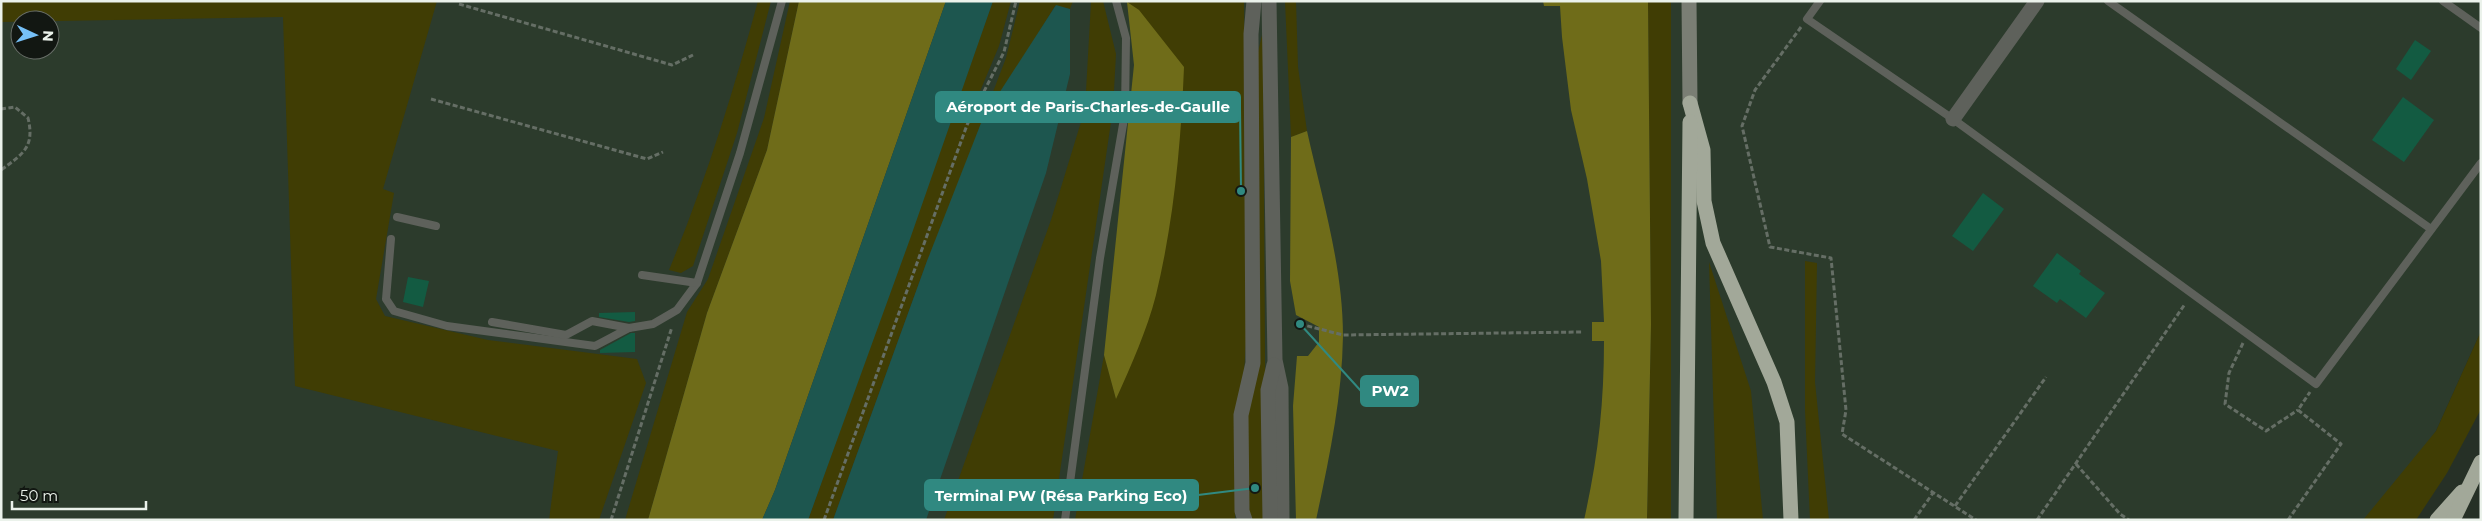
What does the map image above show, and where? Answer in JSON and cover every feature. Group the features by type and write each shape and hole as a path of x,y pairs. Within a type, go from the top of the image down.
{"highway":[{"path":"1686,520 1690,103"},
{"path":"1690,103 1703,150 1704,202 1713,243 1774,382 1787,422 1791,520"},
{"path":"2453,520 2466,488 2481,462"},
{"path":"2437,520 2466,488"}],"main road":[{"path":"1689,1 1690,103"}],"street":[{"path":"1245,520 1242,511 1242,415 1252,363 1252,34 1254,1"},
{"path":"1269,1 1275,360 1281,388 1282,520"},
{"path":"1953,119 2037,1"},
{"path":"1270,520 1268,390 1275,360"}],"lane":[{"path":"391,239 386,299 394,311 448,326 594,346 630,328 653,324 677,310 696,283 740,153 782,1"},
{"path":"1065,520 1100,258 1125,113 1126,38 1116,1"},
{"path":"1820,1 1807,19 1953,119 2316,384 2481,163"},
{"path":"2108,1 2432,229"},
{"path":"2443,1 2481,28"},
{"path":"397,217 436,226"},
{"path":"642,275 696,283"},
{"path":"492,322 566,335 592,321 630,328"}],"path":[{"path":"824,520 966,125 1004,52 1016,1"},
{"path":"459,4 672,65 694,55"},
{"path":"1807,19 1755,90 1742,126 1770,246 1831,258 1846,410 1842,434 1976,520"},
{"path":"431,99 647,159 663,152"},
{"path":"1,109 15,107 28,118 32,132 27,148 1,170"},
{"path":"2037,520 2192,294"},
{"path":"611,520 677,310"},
{"path":"1300,324 1343,334 1583,332"},
{"path":"2247,334 2229,373 2225,404 2266,431 2298,410 2316,384"},
{"path":"1955,506 2046,377"},
{"path":"2288,520 2340,444 2298,410"},
{"path":"2076,464 2120,514 2129,520"},
{"path":"1914,520 1933,492"}],"shaded area":[{"path":"1,1 2481,1 2481,331 2436,431 2372,520 1,520"},
{"path":"1,1 437,1 383,189 394,193 376,299 385,316 488,340 637,359 646,383 599,520 549,520 558,451 295,386 283,17 60,21 60,10 10,10 10,22 1,22"},
{"path":"758,1 771,1 737,133 693,266 681,273 669,270 695,204 718,137"},
{"path":"790,1 799,1 767,150 707,313 648,520 625,520 687,312 708,279 764,118"},
{"path":"799,1 946,1 775,490 762,520 648,520 707,313 767,150"},
{"path":"993,1 1011,1 999,46 973,108 983,118 1006,58 1020,1 1073,1 1070,9 1055,6 1022,60 927,261 833,520 808,520"},
{"path":"1103,1 1116,54 1113,108 1053,520 944,520 1051,220 1085,109 1091,2"},
{"path":"1127,1 1244,1 1247,328 1244,372 1235,412 1235,520 1075,520 1104,355 1116,398 1170,222"},
{"path":"1285,1 1296,1 1298,67 1307,131 1291,137"},
{"path":"1543,1 1648,1 1651,324 1647,520 1584,520 1593,475 1603,387 1604,341 1592,341 1592,322 1604,322 1601,261 1587,179 1571,110 1560,6 1544,6"},
{"path":"1648,1 1671,1 1671,520 1647,520 1651,324"},
{"path":"1127,2 1139,10 1184,67 1176,182 1168,239 1156,295 1148,321 1116,399 1104,355 1134,65"},
{"path":"1263,31 1266,520 1251,520 1248,511 1248,414 1257,56"},
{"path":"1307,131 1336,258 1343,336 1337,406 1316,520 1296,520 1293,406 1297,356 1308,356 1319,342 1319,327 1296,315 1290,281 1291,137"},
{"path":"1805,261 1817,263 1815,382 1829,520 1810,520 1805,410"},
{"path":"1709,262 1751,391 1763,520 1717,520"},
{"path":"2481,331 2481,409 2447,473 2416,520 2363,520 2436,431"}],"water":[{"path":"946,1 993,1 910,239 808,520 762,520 775,490"},
{"path":"1056,5 1070,9 1070,74 1046,173 926,520 833,520 927,261 983,118"}],"building":[{"path":"2415,40 2431,51 2411,80 2396,69"},
{"path":"2403,97 2434,120 2404,162 2372,140"},
{"path":"1983,193 2004,209 1973,251 1952,236"},
{"path":"2057,253 2081,271 2079,274 2105,293 2086,318 2060,299 2057,303 2033,286"},
{"path":"408,277 429,281 423,307 403,302"},
{"path":"635,312 635,321 629,322 599,317 599,313"},
{"path":"631,333 635,333 635,352 600,353 600,350"}],"place":[{"name":"Aéroport de Paris-Charles-de-Gaulle","path":"1241,191"},
{"name":"PW2","path":"1300,324"},
{"name":"Terminal PW (Résa Parking Eco)","path":"1255,488"}]}
